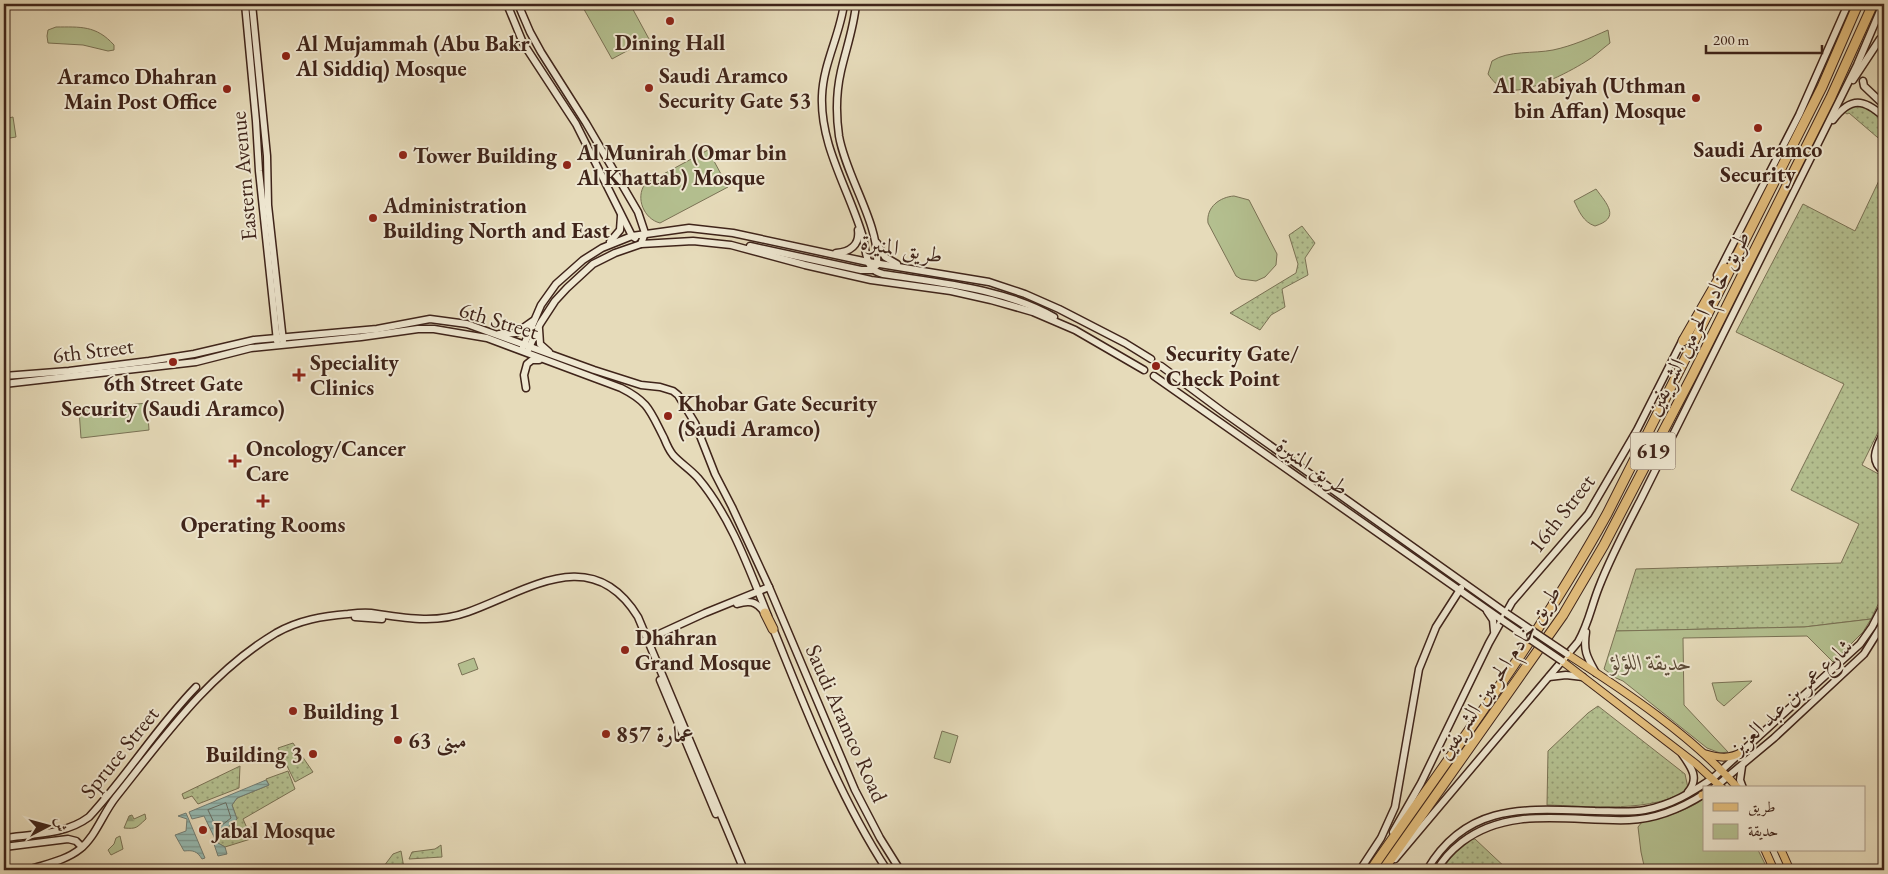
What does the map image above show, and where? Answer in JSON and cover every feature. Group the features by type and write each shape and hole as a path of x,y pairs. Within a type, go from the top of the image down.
{"highway":[{"name":"طريق خادم الحرمين الشريفين","path":"1373,867 1513,667 1576,570 1612,506 1822,87 1858,4"},
{"name":"طريق خادم الحرمين الشريفين","path":"1385,870 1563,614 1604,545 1692,376 1827,105 1873,4"},
{"path":"1682,341 1768,194"},
{"path":"765,613 773,629"}],"main road":[{"name":"Eastern Avenue","path":"245,4 256,121 259,179 280,341"},
{"name":"Eastern Avenue","path":"252,4 267,156 268,205 280,341"},
{"path":"507,4 522,43 576,124 632,236 641,244 645,233 638,212 586,123 541,52 518,4"},
{"path":"844,4 824,78 822,109 829,144 857,219 868,262 873,269"},
{"path":"856,4 853,25 839,80 837,105 839,137 847,164 882,254 889,260 910,269"},
{"name":"16th Street","path":"1373,867 1421,783 1489,643 1512,602 1588,514 1636,430 1799,115 1848,4"},
{"path":"1596,673 1586,656 1584,644 1597,591 1614,550 1642,499 1824,132 1883,4"},
{"path":"1838,102 1880,39"},
{"path":"1863,81 1864,86 1884,105"},
{"path":"1824,132 1846,106 1854,103 1871,105 1884,117"},
{"path":"525,349 537,322 541,305 556,284 574,267 613,239 620,230 620,212"},
{"path":"828,253 846,251 853,247 858,237 857,219"},
{"path":"869,222 878,263 873,269"},
{"name":"طريق المنيرة","path":"602,248 645,233 689,228 733,233 868,262 989,282 1025,294 1059,309 1125,343 1151,359"},
{"name":"طريق المنيرة","path":"537,322 566,288 593,264 615,253 641,244 692,241 730,246 871,280 950,291 991,300 1033,312 1075,330 1144,370"},
{"path":"730,246 770,250 861,270 873,269 884,274 956,286 1006,297 1052,316 1075,330"},
{"name":"6th Street","path":"4,384 196,362 280,341 377,329 424,319 466,324 489,332 546,361 637,396 652,413 672,454 697,477 718,505 736,539 758,592"},
{"path":"489,332 512,334 537,322"},
{"path":"537,322 542,347 561,359"},
{"name":"6th Street","path":"4,376 69,371 149,361 194,354 254,340 280,341 361,337 418,329 434,329 487,338 561,359 641,385 660,387 678,395 695,423 715,474 769,587"},
{"path":"526,388 524,375 527,364 532,360 546,361"},
{"name":"طريق المنيرة","path":"1161,366 1506,613 1567,654"},
{"name":"طريق المنيرة","path":"1154,376 1562,661"},
{"path":"1884,432 1876,449 1875,460 1878,467 1884,472"},
{"path":"28,870 67,857 82,847 89,840 114,799 193,701 215,679 276,633 299,622 326,616 365,613 418,620 449,618 548,579 568,576 593,580 615,591 634,610 740,870"},
{"path":"39,870 70,860 80,853 92,840 119,798 196,702 232,669 268,642 294,627 322,620 357,617 385,619 408,624 442,623 464,617 545,584 575,579 601,585 618,598 634,616 744,870"},
{"path":"1360,870 1381,838 1395,807 1419,669 1436,628 1464,583"},
{"path":"698,618 705,613 769,587"},
{"name":"Saudi Aramco Road","path":"769,587 855,790 880,838 900,870"},
{"name":"Saudi Aramco Road","path":"758,592 813,726 847,800 868,841 887,870"},
{"path":"646,640 698,618 747,601 755,603 765,613"},
{"path":"1495,605 1507,605 1512,602"},
{"path":"1427,870 1434,858 1451,839 1464,829 1504,812 1528,810 1631,812 1662,806 1688,795 1722,770 1860,644 1872,627 1884,604"},
{"path":"1484,606 1495,625 1489,643"},
{"name":"شارع عمر بن عبد العزيز","path":"1719,786 1864,654 1884,622"},
{"path":"1385,870 1578,642 1587,626"},
{"path":"1567,654 1596,673 1704,753 1736,786"},
{"path":"1562,661 1712,778 1717,786"},
{"path":"1548,678 1566,675 1583,677"},
{"name":"Spruce Street","path":"4,838 64,830 82,822 95,810 179,704 196,687"},
{"path":"1704,753 1725,757 1735,756 1742,752"},
{"path":"1676,801 1690,791 1694,783 1694,773 1681,754"},
{"path":"1742,766 1740,774 1743,786"},
{"path":"1437,870 1456,847 1470,836 1483,828 1505,821 1523,818 1631,820 1671,811 1703,795"},
{"path":"4,847 70,839 76,841 82,847"},
{"path":"1766,852 1774,870"},
{"path":"1782,852 1795,870"},
{"path":"1786,858 1790,870"}],"green space":[{"path":"581,4 630,4 649,39 612,59"},
{"path":"56,27 87,28 107,38 114,45 114,50 108,51 83,45 48,43 48,30"},
{"path":"1608,30 1610,43 1588,60 1546,82 1523,89 1505,89 1495,83 1488,74 1492,61 1506,55 1560,48"},
{"path":"1858,105 1864,106 1884,120 1884,143 1849,113 1844,112"},
{"path":"13,117 16,137 4,139 4,119"},
{"path":"708,150 728,187 660,223 654,221 646,213 641,201 642,190 645,184"},
{"path":"1884,170 1884,420 1862,465 1884,477 1884,592 1871,619 1804,627 1616,631 1636,569 1841,563 1859,524 1791,490 1844,384 1736,332 1803,204 1855,231"},
{"path":"1596,189 1607,205 1610,215 1603,223 1595,226 1584,219 1574,201"},
{"path":"1234,196 1249,200 1277,254 1276,265 1265,277 1256,281 1241,279 1236,276 1208,223 1209,212 1215,204 1224,198"},
{"path":"1302,226 1315,243 1305,258 1308,275 1282,289 1285,307 1271,315 1260,330 1230,313 1296,273 1298,264 1289,235"},
{"path":"147,403 149,430 81,438 79,410"},
{"name":"حديقة اللؤلؤ","path":"1871,619 1863,632 1833,662 1807,636 1683,638 1684,705 1728,752 1720,753 1707,748 1623,681 1604,669 1616,631 1804,627"},
{"path":"474,658 478,669 462,675 458,664"},
{"path":"1752,681 1724,706 1717,700 1712,683"},
{"path":"1598,706 1685,774 1688,788 1675,796 1659,802 1640,805 1600,807 1547,805 1548,751"},
{"path":"942,731 958,736 950,763 934,758"},
{"path":"293,743 313,772 295,782 278,748"},
{"path":"240,766 239,788 198,804 192,796 184,799 182,794"},
{"path":"288,771 295,789 243,819 247,828 252,827 257,837 225,847 218,843 219,835 237,819 232,805 237,798 269,785 266,779"},
{"path":"1703,800 1703,852 1759,852 1768,870 1645,870 1638,827 1642,822 1674,814"},
{"path":"145,814 146,819 138,826 124,828 129,816 132,815 134,819"},
{"path":"120,836 123,849 111,855 108,850 114,844 116,838"},
{"path":"1471,839 1475,839 1508,870 1441,870 1457,850"},
{"path":"441,845 442,857 409,859 412,852 435,849"},
{"path":"401,851 404,868 381,870 393,854"}],"water":[{"path":"266,780 269,785 237,798 232,805 237,819 219,835 218,843 225,847 227,854 218,856 214,844 216,841 204,816 192,819 189,812"},
{"path":"186,813 205,858 202,859 194,852 184,851 175,835 186,831 187,819 178,816"}],"place":[{"name":"Dining Hall","path":"670,21"},
{"name":"Al Mujammah (Abu Bakr Al Siddiq) Mosque","path":"286,56"},
{"name":"Saudi Aramco Security Gate 53","path":"649,88"},
{"name":"Aramco Dhahran Main Post Office","path":"227,89"},
{"name":"Al Rabiyah (Uthman bin Affan) Mosque","path":"1696,98"},
{"name":"Saudi Aramco Security","path":"1758,128"},
{"name":"Tower Building","path":"403,155"},
{"name":"Al Munirah (Omar bin Al Khattab) Mosque","path":"567,165"},
{"name":"Administration Building North and East","path":"373,218"},
{"name":"6th Street Gate Security (Saudi Aramco)","path":"173,362"},
{"name":"Security Gate/ Check Point","path":"1156,366"},
{"name":"Speciality Clinics","path":"299,375"},
{"name":"Khobar Gate Security (Saudi Aramco)","path":"668,416"},
{"name":"Oncology/Cancer Care","path":"235,461"},
{"name":"Operating Rooms","path":"263,501"},
{"name":"Dhahran Grand Mosque","path":"625,650"},
{"name":"Building 1","path":"293,711"},
{"name":"عمارة 857","path":"606,734"},
{"name":"مبنى 63","path":"398,740"},
{"name":"Building 3","path":"313,754"},
{"name":"Jabal Mosque","path":"203,830"}]}
